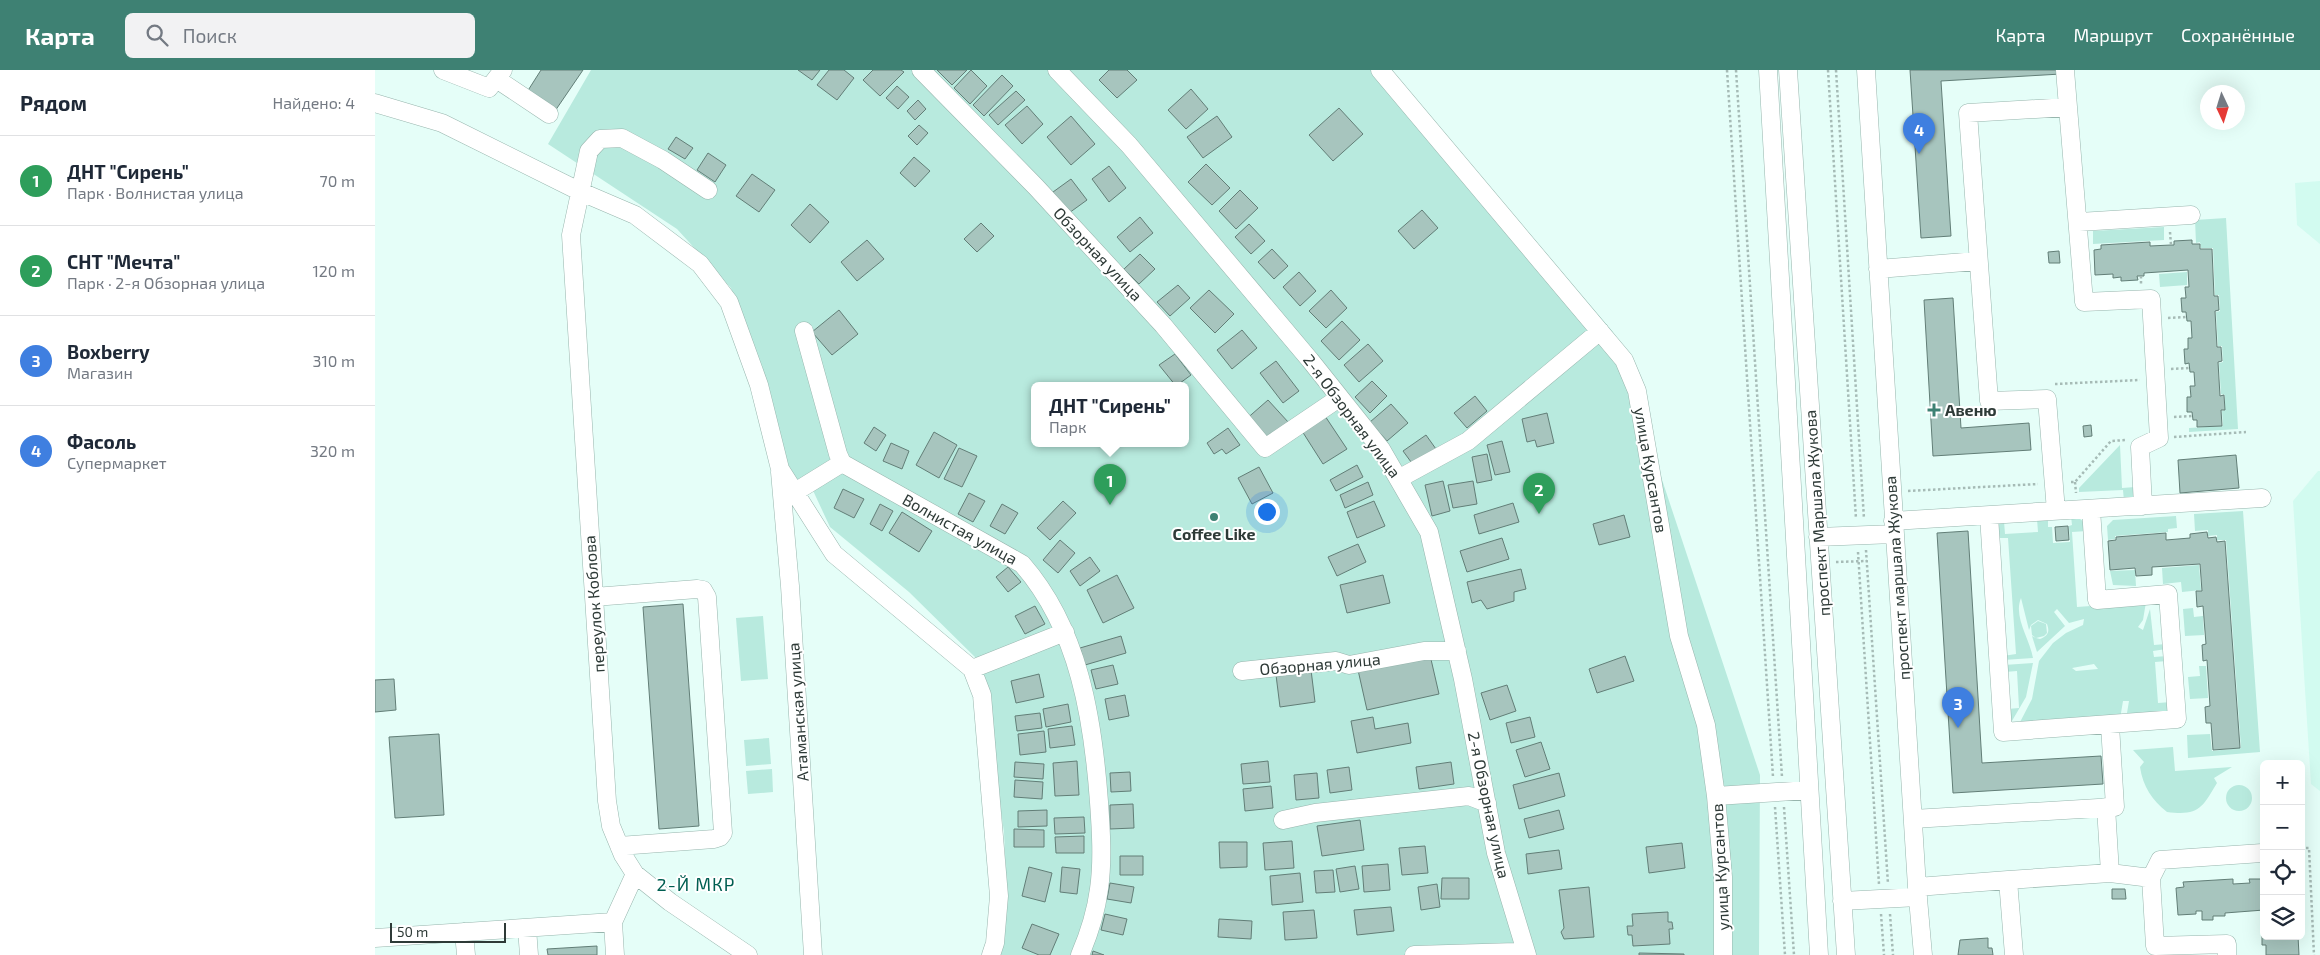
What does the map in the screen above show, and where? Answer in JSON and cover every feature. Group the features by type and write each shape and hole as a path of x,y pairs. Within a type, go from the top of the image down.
{"street":[{"path":"443,70 489,88 501,75 549,114"},
{"name":"Обзорная улица","path":"921,70 1036,187 1163,325 1265,448 1339,398"},
{"name":"2-я Обзорная улица","path":"1057,70 1129,145 1310,360 1381,448 1400,478 1429,532 1457,651 1496,854 1525,955"},
{"name":"улица Курсантов","path":"1380,70 1625,360 1637,391 1679,636 1706,725 1716,796 1723,877 1723,955"},
{"name":"проспект Маршала Жукова","path":"1768,70 1819,955"},
{"name":"проспект Маршала Жукова","path":"1788,70 1846,955"},
{"name":"проспект маршала Жукова","path":"1866,70 1923,955"},
{"path":"2065,70 2079,222 2084,302 2151,299 2159,438 2140,447 2143,506"},
{"path":"375,103 442,123 579,190 635,214 700,264 729,302 759,385 780,469 834,554 972,669 982,695 999,896 995,943 991,955"},
{"path":"2056,511 2047,399 1989,401 1977,261 1968,113 2068,107"},
{"name":"переулок Коблова","path":"708,190 663,160 622,138 600,139 589,151 579,190 571,235 607,801 611,826 619,846 635,874 670,902 748,955"},
{"path":"2079,222 2191,215"},
{"path":"1878,269 1977,261"},
{"path":"795,492 842,463 837,454 804,331"},
{"path":"1400,478 1468,442 1599,331"},
{"name":"Волнистая улица","path":"842,463 1022,564 1041,586 1065,632 1085,694 1096,755 1101,828 1099,889 1089,934 1080,955"},
{"name":"Атаманская улица","path":"780,469 790,586 813,955"},
{"path":"1818,537 1861,536 1894,528 1989,516 2262,498"},
{"path":"1989,516 2003,732 2177,719 2167,594 2097,600 2091,509"},
{"path":"594,597 697,589 703,590 707,597 723,833 720,838 714,840 619,846"},
{"path":"972,669 1065,632"},
{"name":"Обзорная улица","path":"1242,671 1336,661 1349,665 1424,651 1457,651"},
{"path":"1913,819 2115,807 2110,725"},
{"path":"1716,796 1809,790"},
{"path":"1283,820 1315,813 1469,796 1487,803"},
{"path":"2106,807 2110,873"},
{"path":"2227,955 2227,944 2155,946 2151,878 2160,860 2260,853"},
{"path":"1842,901 1885,899 1918,892 2008,880 2110,873 2151,878"},
{"path":"615,955 613,922 635,874"},
{"path":"2008,880 2014,955"},
{"path":"375,938 613,922"},
{"path":"527,928 529,955"},
{"path":"464,932 466,955"},
{"path":"1414,955 1516,952 1525,955"}],"path":[{"path":"1727,70 1779,792 1794,955"},
{"path":"1736,70 1779,792 1785,955"},
{"path":"1828,70 1885,899 1893,955"},
{"path":"1836,70 1861,536 1885,899 1884,955"},
{"path":"2047,384 2156,379"},
{"path":"2305,848 2309,848 2314,955"}],"shaded area":[{"path":"591,70 1390,70 1613,332 1760,775 1759,955 999,955 1007,899 1004,832 979,661 909,592 830,527 809,482 788,480 731,288 677,229 548,144"},
{"path":"2320,181 2320,244 2297,225 2295,183"},
{"path":"2226,218 2238,429 2189,432 2189,428 2223,426 2222,411 2225,410 2225,395 2221,394 2219,363 2223,362 2222,346 2218,346 2216,312 2220,311 2219,295 2215,295 2213,248 2201,248 2200,242 2196,243 2195,220"},
{"path":"2164,227 2164,240 2093,244 2093,231"},
{"path":"2187,272 2187,285 2160,287 2159,274"},
{"path":"2120,445 2122,488 2135,487 2134,498 2124,501 2123,490 2079,492 2079,488"},
{"path":"2320,471 2320,791 2311,784 2293,501"},
{"path":"2243,511 2260,752 2188,758 2187,735 2210,734 2212,751 2241,748 2226,540 2217,540 2217,535 2208,536 2208,530 2195,531 2194,514"},
{"path":"2071,516 2078,518 2084,522 2087,531 2072,532 2077,607 2146,602 2143,620 2138,627 2143,630 2150,609 2154,645 2166,644 2166,649 2153,651 2154,657 2167,656 2167,661 2155,662 2158,703 2171,702 2170,711 2126,719 2129,701 2123,701 2120,719 2018,726 2032,699 2039,661 2053,643 2066,633 2083,625 2084,619 2069,623 2057,609 2054,612 2065,626 2037,652 2032,636 2040,639 2043,638 2048,633 2048,627 2047,624 2038,620 2031,625 2029,630 2021,598 2019,605 2020,620 2033,658 2003,660 2003,656 2016,654 2008,538 1995,538 1996,523 2004,521 2005,534 2038,532 2037,519 2048,519 2048,527 2052,527 2053,543 2070,542 2069,526 2072,525","holes":["2094,664 2098,669 2076,671 2072,668"]},
{"path":"2176,516 2177,528 2168,529 2168,532 2115,536 2115,539 2108,540 2107,526 2113,520"},
{"path":"2199,565 2201,590 2182,592 2181,582 2163,584 2162,568"},
{"path":"2135,570 2136,586 2113,585 2110,571"},
{"path":"2193,608 2194,617 2203,616 2204,635 2185,636 2183,609"},
{"path":"763,616 768,679 741,681 736,618"},
{"path":"2038,621 2046,624 2047,633 2036,638 2032,635 2031,626"},
{"path":"2033,663 2026,697 2009,726 2007,709 2019,708 2017,671 2005,672 2004,665"},
{"path":"2199,666 2206,666 2208,698 2190,699 2188,677 2200,676"},
{"path":"769,738 771,764 746,766 744,740"},
{"path":"2173,747 2175,771 2232,767 2214,778 2217,783 2203,804 2193,811 2186,813 2167,812 2157,803 2143,781 2140,767 2144,762 2133,750"},
{"path":"772,769 773,792 748,794 746,771"},
{"path":"2239,785 2248,789 2252,798 2248,807 2239,811 2230,807 2226,798 2230,789"}],"building":[{"path":"541,70 583,70 555,111 527,92"},
{"path":"798,70 820,70 812,80"},
{"path":"829,70 844,70 854,78 837,100 817,85"},
{"path":"873,70 901,70 904,72 880,96 863,80"},
{"path":"937,70 967,70 952,85"},
{"path":"971,70 987,86 970,104 954,88"},
{"path":"1109,70 1127,70 1137,80 1117,98 1099,80"},
{"path":"1910,70 2061,70 2061,74 1941,81 1951,236 1921,238"},
{"path":"1002,75 1013,86 984,116 973,105"},
{"path":"897,86 909,97 898,109 886,98"},
{"path":"1191,89 1208,109 1186,129 1168,110"},
{"path":"1016,91 1025,100 998,125 989,115"},
{"path":"918,100 926,109 915,120 907,111"},
{"path":"1027,106 1043,124 1022,144 1005,125"},
{"path":"1339,108 1363,134 1333,161 1309,135"},
{"path":"1071,116 1095,144 1071,165 1047,137"},
{"path":"1217,116 1232,137 1203,158 1187,137"},
{"path":"919,125 928,133 917,145 908,136"},
{"path":"676,137 693,148 685,159 668,149"},
{"path":"708,153 726,165 715,182 697,170"},
{"path":"914,157 930,171 915,187 900,173"},
{"path":"1206,164 1230,188 1212,205 1188,182"},
{"path":"1109,166 1126,188 1109,202 1092,179"},
{"path":"752,174 775,190 759,212 736,196"},
{"path":"1071,179 1087,200 1069,213 1053,192"},
{"path":"1240,190 1258,208 1236,229 1219,211"},
{"path":"810,204 829,222 810,243 791,225"},
{"path":"1422,210 1438,228 1414,249 1398,231"},
{"path":"1140,217 1153,233 1130,252 1117,237"},
{"path":"981,223 994,236 977,252 964,239"},
{"path":"1249,224 1265,241 1251,254 1235,237"},
{"path":"867,240 884,259 857,281 841,262"},
{"path":"2192,240 2192,244 2200,244 2200,249 2212,249 2214,296 2218,296 2219,310 2215,311 2217,347 2221,347 2222,361 2218,362 2220,396 2224,395 2225,410 2221,410 2222,426 2197,427 2197,420 2193,420 2192,412 2187,412 2187,397 2191,397 2190,386 2195,386 2194,372 2190,372 2189,363 2185,364 2184,349 2188,349 2188,338 2192,338 2191,321 2187,321 2186,312 2182,312 2181,298 2186,298 2185,287 2189,287 2188,270 2144,273 2144,276 2137,276 2138,280 2121,281 2121,277 2113,278 2113,274 2095,275 2094,250 2101,249 2101,245 2150,242 2150,246 2174,245 2174,241"},
{"path":"1272,249 1288,266 1274,279 1258,262"},
{"path":"2059,251 2060,263 2049,263 2048,252"},
{"path":"1140,254 1155,269 1139,284 1124,269"},
{"path":"1299,272 1316,291 1300,306 1283,287"},
{"path":"1178,285 1190,298 1170,316 1157,302"},
{"path":"1209,290 1234,314 1215,333 1190,308"},
{"path":"1331,290 1347,308 1326,328 1309,311"},
{"path":"1953,298 1961,428 2029,423 2031,450 1933,456 1924,300"},
{"path":"839,310 858,334 832,355 812,332"},
{"path":"1342,321 1360,340 1339,360 1321,341"},
{"path":"1242,330 1257,348 1232,369 1217,350"},
{"path":"1368,344 1383,361 1359,382 1344,365"},
{"path":"1175,354 1191,375 1181,382 1173,382 1159,365"},
{"path":"1276,361 1299,391 1283,403 1260,373"},
{"path":"1372,381 1387,396 1370,413 1355,397"},
{"path":"1475,396 1487,411 1467,428 1454,413"},
{"path":"1268,400 1289,423 1265,444 1244,421"},
{"path":"1391,404 1408,423 1387,441 1370,422"},
{"path":"1547,413 1554,443 1537,447 1535,440 1527,442 1522,419"},
{"path":"1325,416 1347,449 1323,464 1302,431"},
{"path":"2091,425 2092,436 2084,437 2083,426"},
{"path":"874,427 886,435 876,451 864,443"},
{"path":"1228,428 1240,445 1226,454 1222,449 1214,454 1207,443"},
{"path":"934,432 957,445 939,478 916,465"},
{"path":"1426,435 1436,449 1414,466 1403,451"},
{"path":"1502,441 1510,472 1495,475 1487,445"},
{"path":"891,443 909,451 902,469 883,461"},
{"path":"959,448 977,456 962,487 944,479"},
{"path":"1487,454 1492,480 1477,483 1472,457"},
{"path":"2236,455 2239,488 2180,493 2178,460"},
{"path":"1357,465 1363,477 1336,491 1330,480"},
{"path":"1259,467 1273,493 1252,504 1238,478"},
{"path":"1443,481 1450,511 1432,516 1425,485"},
{"path":"1473,481 1477,504 1453,508 1448,485"},
{"path":"1368,482 1373,495 1345,508 1340,495"},
{"path":"843,489 864,499 854,518 834,508"},
{"path":"969,493 985,501 973,522 958,514"},
{"path":"1063,501 1076,513 1050,540 1037,528"},
{"path":"1374,501 1385,526 1357,538 1347,512"},
{"path":"1513,503 1519,522 1479,534 1474,515"},
{"path":"880,504 893,511 882,531 870,524"},
{"path":"1002,504 1018,513 1005,534 990,526"},
{"path":"902,512 932,531 919,552 889,533"},
{"path":"1624,515 1630,537 1599,545 1593,524"},
{"path":"2068,526 2069,540 2056,541 2055,527"},
{"path":"1968,531 1982,763 2101,756 2103,784 1953,793 1937,533"},
{"path":"2207,532 2208,538 2216,537 2217,542 2225,541 2240,748 2213,750 2211,723 2206,723 2205,707 2210,706 2207,660 2203,661 2202,645 2206,644 2203,606 2197,607 2196,591 2202,591 2200,564 2152,567 2152,575 2136,576 2135,568 2110,570 2108,541 2116,540 2116,537 2166,533 2166,540 2190,538 2190,534"},
{"path":"1502,538 1509,559 1467,572 1460,551"},
{"path":"1060,540 1075,553 1058,573 1043,560"},
{"path":"1358,544 1366,562 1337,576 1328,557"},
{"path":"1090,557 1100,571 1080,586 1070,571"},
{"path":"1008,567 1021,582 1008,592 996,577"},
{"path":"1521,569 1526,589 1514,592 1514,601 1487,609 1481,600 1472,603 1467,582"},
{"path":"1117,575 1134,608 1103,623 1087,590"},
{"path":"1383,575 1390,603 1347,613 1340,585"},
{"path":"683,604 699,826 659,829 643,607"},
{"path":"1035,606 1045,624 1025,634 1015,616"},
{"path":"1121,636 1126,653 1085,665 1080,648"},
{"path":"1430,655 1439,694 1367,710 1358,670"},
{"path":"1625,656 1634,681 1597,693 1589,669"},
{"path":"1113,665 1118,684 1096,689 1091,670"},
{"path":"1311,670 1315,702 1280,707 1276,675"},
{"path":"1039,674 1044,697 1016,703 1011,681"},
{"path":"394,679 396,710 375,712 375,680"},
{"path":"1507,685 1516,711 1490,720 1481,693"},
{"path":"1125,695 1129,716 1109,720 1105,699"},
{"path":"1068,704 1071,722 1046,727 1043,709"},
{"path":"1040,713 1042,728 1017,731 1015,716"},
{"path":"1373,717 1375,729 1408,723 1411,743 1357,753 1351,721"},
{"path":"1530,717 1535,737 1511,743 1506,723"},
{"path":"1072,726 1075,745 1050,748 1048,729"},
{"path":"1044,731 1046,752 1020,755 1018,734"},
{"path":"439,734 444,815 395,818 389,737"},
{"path":"1541,742 1550,769 1525,777 1516,750"},
{"path":"1077,761 1079,795 1055,796 1053,763"},
{"path":"1268,761 1270,782 1243,784 1241,764"},
{"path":"1015,762 1044,764 1043,779 1014,777"},
{"path":"1451,762 1454,784 1419,789 1416,767"},
{"path":"1349,767 1352,790 1330,793 1327,770"},
{"path":"1130,772 1131,791 1111,792 1110,773"},
{"path":"1317,773 1319,798 1296,800 1294,775"},
{"path":"1559,773 1565,796 1519,809 1513,785"},
{"path":"1015,780 1043,782 1042,799 1014,797"},
{"path":"1271,786 1273,808 1245,811 1243,789"},
{"path":"1133,804 1134,828 1110,829 1110,805"},
{"path":"1047,810 1047,826 1018,827 1018,811"},
{"path":"1559,810 1564,829 1529,838 1524,819"},
{"path":"1084,817 1085,833 1055,834 1054,818"},
{"path":"1360,820 1364,850 1322,856 1317,826"},
{"path":"1014,829 1044,830 1044,847 1014,847"},
{"path":"1084,836 1084,853 1056,853 1055,837"},
{"path":"1292,841 1294,868 1265,870 1263,843"},
{"path":"1219,842 1247,842 1247,867 1220,868"},
{"path":"1682,843 1685,868 1649,873 1646,847"},
{"path":"1425,846 1428,873 1402,875 1399,848"},
{"path":"1559,850 1562,869 1528,874 1526,854"},
{"path":"1120,856 1143,856 1143,875 1120,875"},
{"path":"1388,864 1390,890 1364,892 1362,866"},
{"path":"1355,866 1359,889 1340,892 1336,869"},
{"path":"1029,867 1052,873 1045,902 1022,896"},
{"path":"1062,867 1080,869 1077,894 1060,892"},
{"path":"1333,870 1335,892 1316,893 1314,871"},
{"path":"1300,873 1303,902 1272,905 1270,876"},
{"path":"1442,878 1469,878 1469,899 1441,899"},
{"path":"2233,879 2233,884 2250,883 2249,879 2260,879 2260,910 2225,913 2225,916 2213,916 2213,920 2202,920 2202,911 2196,911 2196,914 2178,915 2176,888 2184,887 2183,882"},
{"path":"1110,883 1134,887 1131,903 1107,899"},
{"path":"1437,884 1440,907 1421,910 1418,887"},
{"path":"1589,887 1594,937 1564,939 1561,932 1564,928 1559,890"},
{"path":"2112,889 2125,889 2126,899 2112,899"},
{"path":"1391,907 1394,931 1357,935 1354,910"},
{"path":"1314,910 1317,938 1285,940 1283,912"},
{"path":"1668,912 1668,922 1672,922 1673,929 1669,929 1670,944 1633,946 1632,935 1628,935 1627,926 1633,926 1632,914"},
{"path":"1105,914 1127,919 1123,935 1101,930"},
{"path":"1219,919 1252,921 1251,939 1218,937"},
{"path":"1032,924 1059,934 1050,955 1039,955 1022,948"},
{"path":"1988,938 1988,948 1992,948 1993,955 1958,955 1960,940"},
{"path":"2262,940 2298,940 2299,955 2266,955 2266,945 2262,945"},
{"path":"597,946 597,955 548,955 547,949"},
{"path":"1093,951 1104,955 1092,955"},
{"path":"1639,953 1684,954 1684,955 1639,955"}],"place":[{"name":"Фасоль","path":"1919,154"},
{"name":"Авеню","path":"1934,410"},
{"name":"ДНТ \"Сирень\"","path":"1110,505"},
{"name":"СНТ \"Мечта\"","path":"1539,514"},
{"name":"Coffee Like","path":"1214,517"},
{"name":"Boxberry","path":"1958,728"}],"district":[{"name":"2-Й МКР","path":"696,885"}]}
